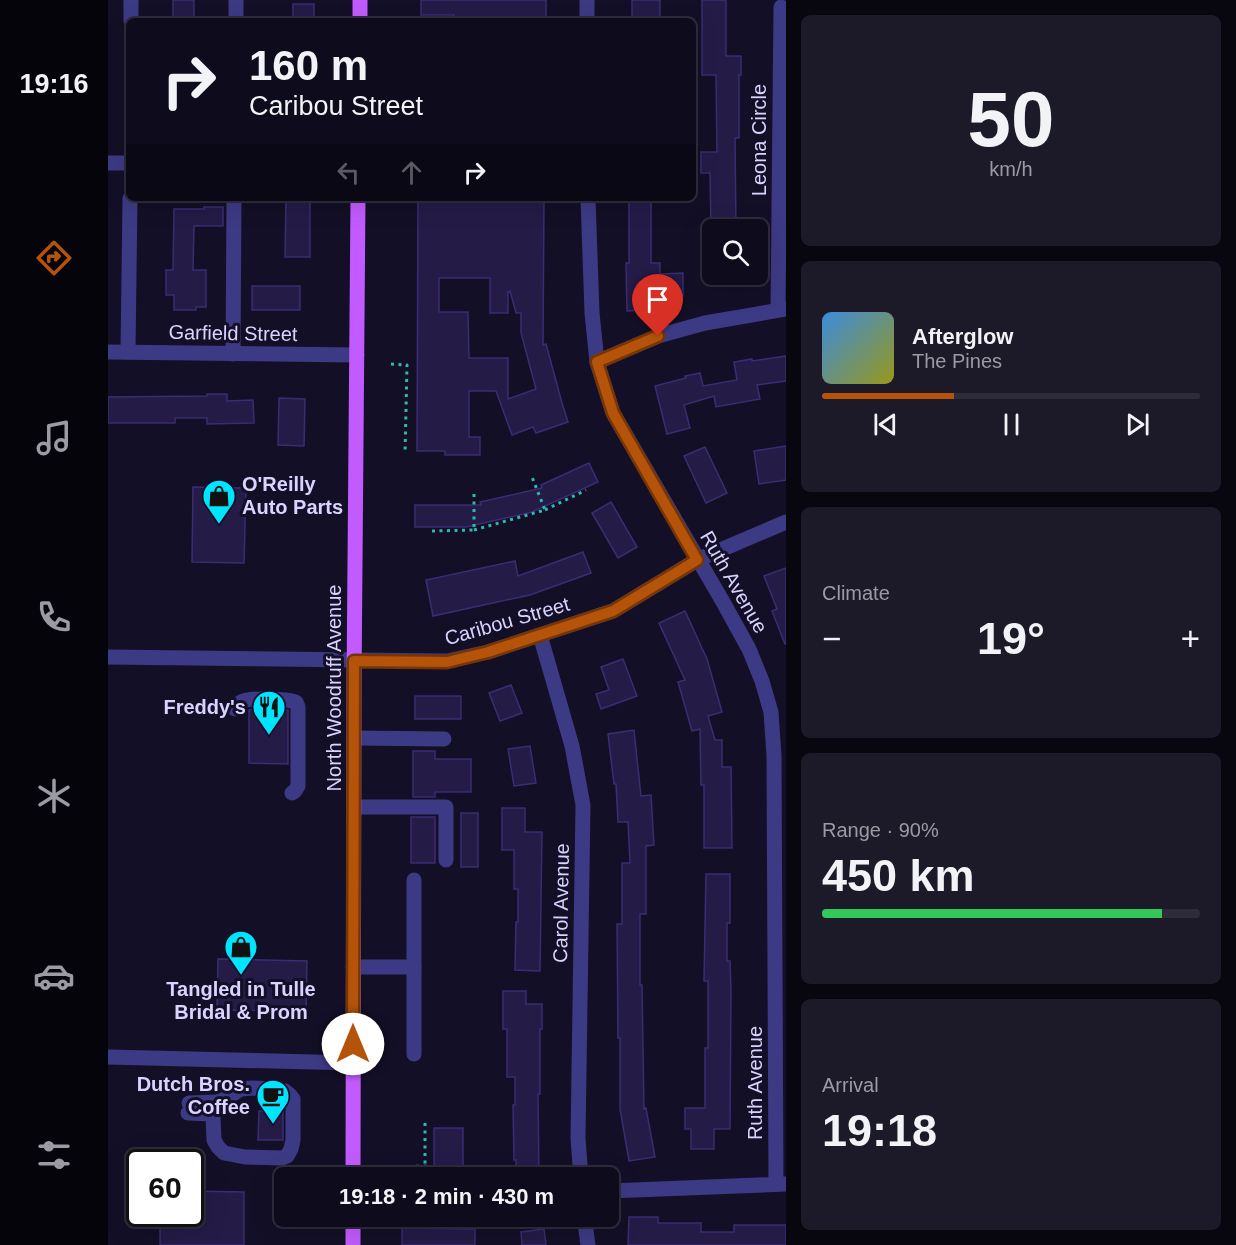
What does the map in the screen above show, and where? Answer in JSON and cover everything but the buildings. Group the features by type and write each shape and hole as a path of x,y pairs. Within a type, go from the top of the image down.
{"main road":[{"path":"360,0 360,18"},
{"name":"North Woodruff Avenue","path":"353,1167 358,201"},
{"path":"353,1227 353,1245"}],"street":[{"path":"131,0 131,18"},
{"path":"236,0 236,18"},
{"path":"587,0 587,18"},
{"name":"Leona Circle","path":"781,7 782,309"},
{"path":"108,163 126,163"},
{"path":"128,352 130,201"},
{"path":"233,354 234,201"},
{"name":"Ruth Avenue","path":"588,201 592,313 597,362 613,413 748,649 762,681 771,712 781,991 781,1184"},
{"path":"597,362 658,336 705,323 782,309"},
{"name":"Garfield Street","path":"108,352 357,356"},
{"name":"Caribou Street","path":"108,657 447,662 488,652 613,611 697,560 786,522"},
{"name":"Carol Avenue","path":"540,635 572,746 583,806 579,1167"},
{"path":"235,709 241,701 248,699 296,702 298,706 298,786 292,793"},
{"path":"354,738 444,739"},
{"path":"354,807 446,807 446,860"},
{"path":"414,880 414,1054"},
{"path":"353,967 414,967"},
{"path":"108,1057 353,1063"},
{"path":"241,1089 273,1089 285,1092 293,1099 291,1149 282,1158 245,1157 224,1153 214,1140 213,1116 189,1108 217,1102 241,1089"},
{"path":"619,1191 781,1184"},
{"path":"586,1227 588,1245"}],"path":[{"path":"391,364 407,365 405,454"},
{"path":"532,477 545,510"},
{"path":"432,531 474,530 545,510 586,490"},
{"path":"474,493 474,530"},
{"path":"425,1123 425,1166"},
{"path":"386,1167 431,1166"}],"place":[{"name":"O'Reilly Auto Parts","path":"219,525"},
{"name":"Freddy's","path":"269,736"},
{"name":"Tangled in Tulle Bridal & Prom","path":"241,976"},
{"name":"Dutch Bros. Coffee","path":"273,1125"}],"route":[{"path":"353,1044 354,661 447,662 488,652 613,611 697,560 613,413 597,362 658,336"}]}
